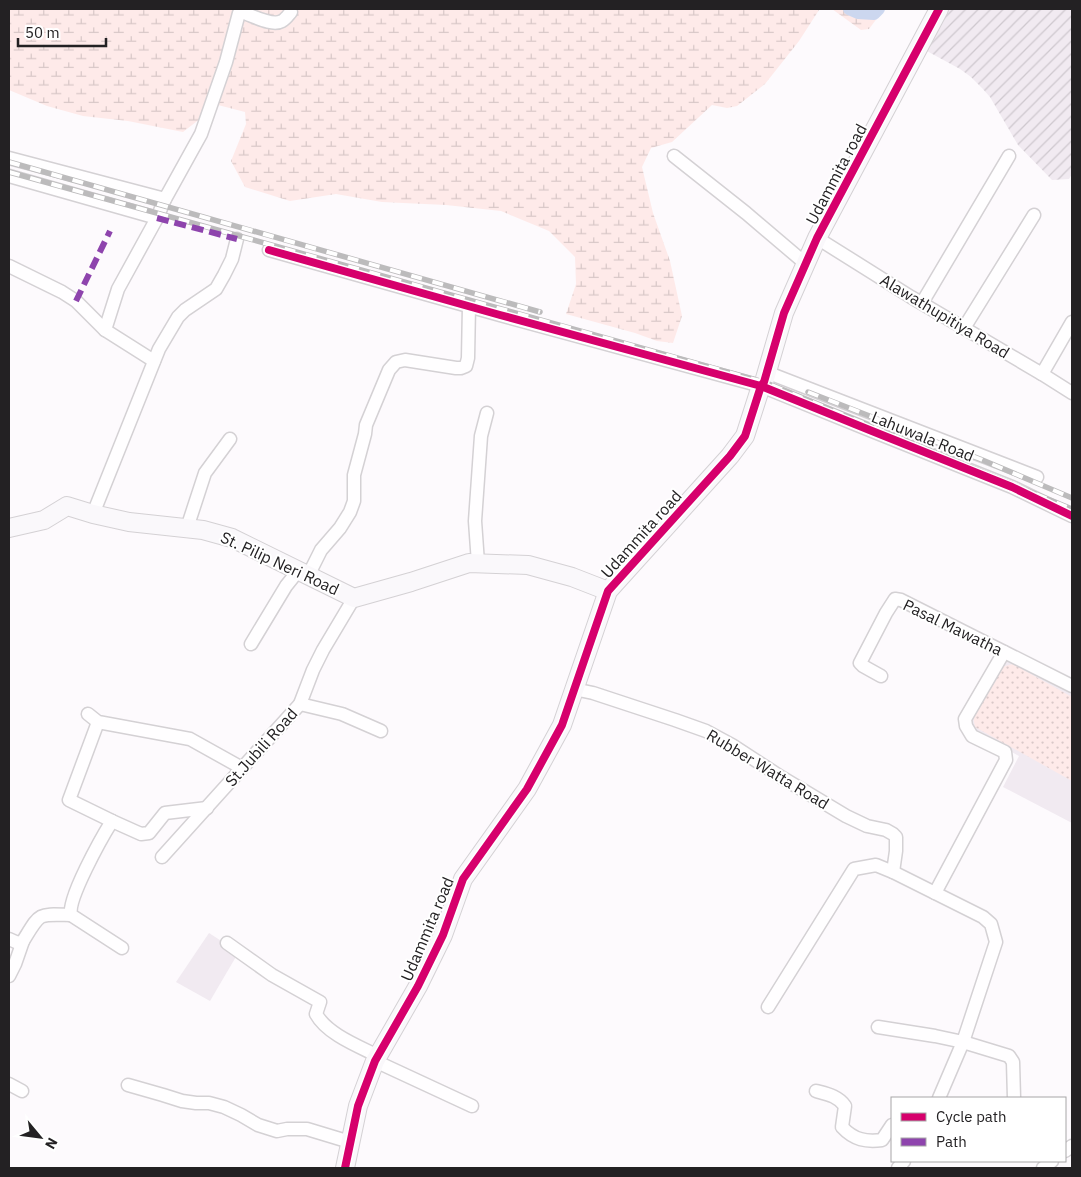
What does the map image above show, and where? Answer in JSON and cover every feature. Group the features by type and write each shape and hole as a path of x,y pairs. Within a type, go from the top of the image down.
{"street":[{"name":"Udammita road","path":"345,1168 358,1106 376,1059 418,986 444,934 463,879 527,789 562,725 608,591 730,456 745,436 784,313 817,238 939,9"},
{"path":"105,330 118,289 201,134 226,62 239,13 241,12 268,22 275,22 282,21 291,12"},
{"path":"674,156 806,264"},
{"path":"922,303 1009,156"},
{"path":"9,158 165,199"},
{"path":"9,176 157,218"},
{"path":"964,328 1034,215"},
{"name":"Alawathupitiya Road","path":"817,238 1072,393"},
{"path":"93,514 159,349 178,317 216,289 232,259 237,239"},
{"path":"270,250 470,306 764,379 1037,477"},
{"path":"9,266 76,301 105,330 154,361"},
{"path":"251,644 286,586 303,573 340,528 350,512 354,500 354,475 366,425 389,370 396,362 405,360 456,368 466,366 470,306"},
{"path":"1042,374 1072,322"},
{"name":"Lahuwala Road","path":"764,379 872,432 982,474 1072,516"},
{"path":"478,563 475,521 481,436 487,413"},
{"path":"187,528 205,473 230,439"},
{"name":"St. Pilip Neri Road","path":"9,528 44,520 67,506 129,522 203,530 232,538 354,598 469,563 528,565 572,577 608,591"},
{"name":"St.Jubili Road","path":"162,857 300,704 323,650 354,598"},
{"name":"Pasal Mawatha","path":"881,676 860,663 895,599 901,600 1072,686"},
{"path":"935,893 1006,760 1005,752 972,736 966,726 965,718 1004,652"},
{"name":"Rubber Watta Road","path":"574,689 593,693 706,731 732,745 846,816 867,826 886,830 893,834 896,837 893,872"},
{"path":"300,704 342,714 381,731"},
{"path":"207,808 165,813 149,833 141,834 69,800 93,718 190,739 242,768"},
{"path":"71,915 70,910 96,846 112,821"},
{"path":"768,1007 854,869 876,865 983,917 991,924 996,942 963,1042 939,1097"},
{"path":"9,976 23,941 37,919 44,915 71,915 122,948"},
{"path":"9,939 18,943 23,941"},
{"path":"227,943 272,975 320,1002 316,1014 320,1022 327,1028 376,1059 472,1106"},
{"path":"878,1027 963,1042 1009,1056 1013,1062 1014,1097"},
{"path":"9,1084 22,1091"},
{"path":"128,1085 182,1101 209,1103 224,1107 258,1125 278,1131 308,1129 350,1142"},
{"path":"816,1091 841,1100 845,1106 842,1127 848,1134 861,1140 882,1140 891,1126"}],"shaded area":[{"path":"948,9 1072,9 1072,174 1069,179 1052,180 1018,145 990,97 982,88 960,69 925,50"},
{"path":"1009,659 1072,691 1072,823 1003,787 1019,756 976,732 970,723 1000,663"},
{"path":"209,933 232,948 237,955 210,1001 176,982"}],"green space":[{"path":"9,9 830,9 819,10 799,41 765,84 737,106 727,108 712,105 672,142 651,148 642,167 653,213 670,261 682,316 673,343 657,341 566,314 576,284 575,257 549,231 501,211 446,205 382,202 336,194 290,201 245,187 231,161 246,124 245,112 218,105 183,132 128,121 83,116 47,106 9,90"},
{"path":"832,9 884,9 869,29 861,30"},
{"path":"1013,664 1072,697 1072,781 975,727 973,716 1001,667"}],"waterway":[{"path":"849,9 858,13 874,14 879,9"}],"railway":[{"path":"9,162 540,312"},
{"path":"9,172 764,382 1072,509"},
{"path":"808,392 980,459 1072,498"}],"marked path":[{"path":"157,218 237,239"},
{"path":"76,301 110,231"}],"cycle path":[{"path":"345,1168 358,1106 375,1061 418,986 443,935 463,879 527,789 562,725 608,591 730,456 745,436 761,386 764,382 784,313 817,238 939,9"},
{"path":"269,250 761,386 1012,487 1072,516"}]}
